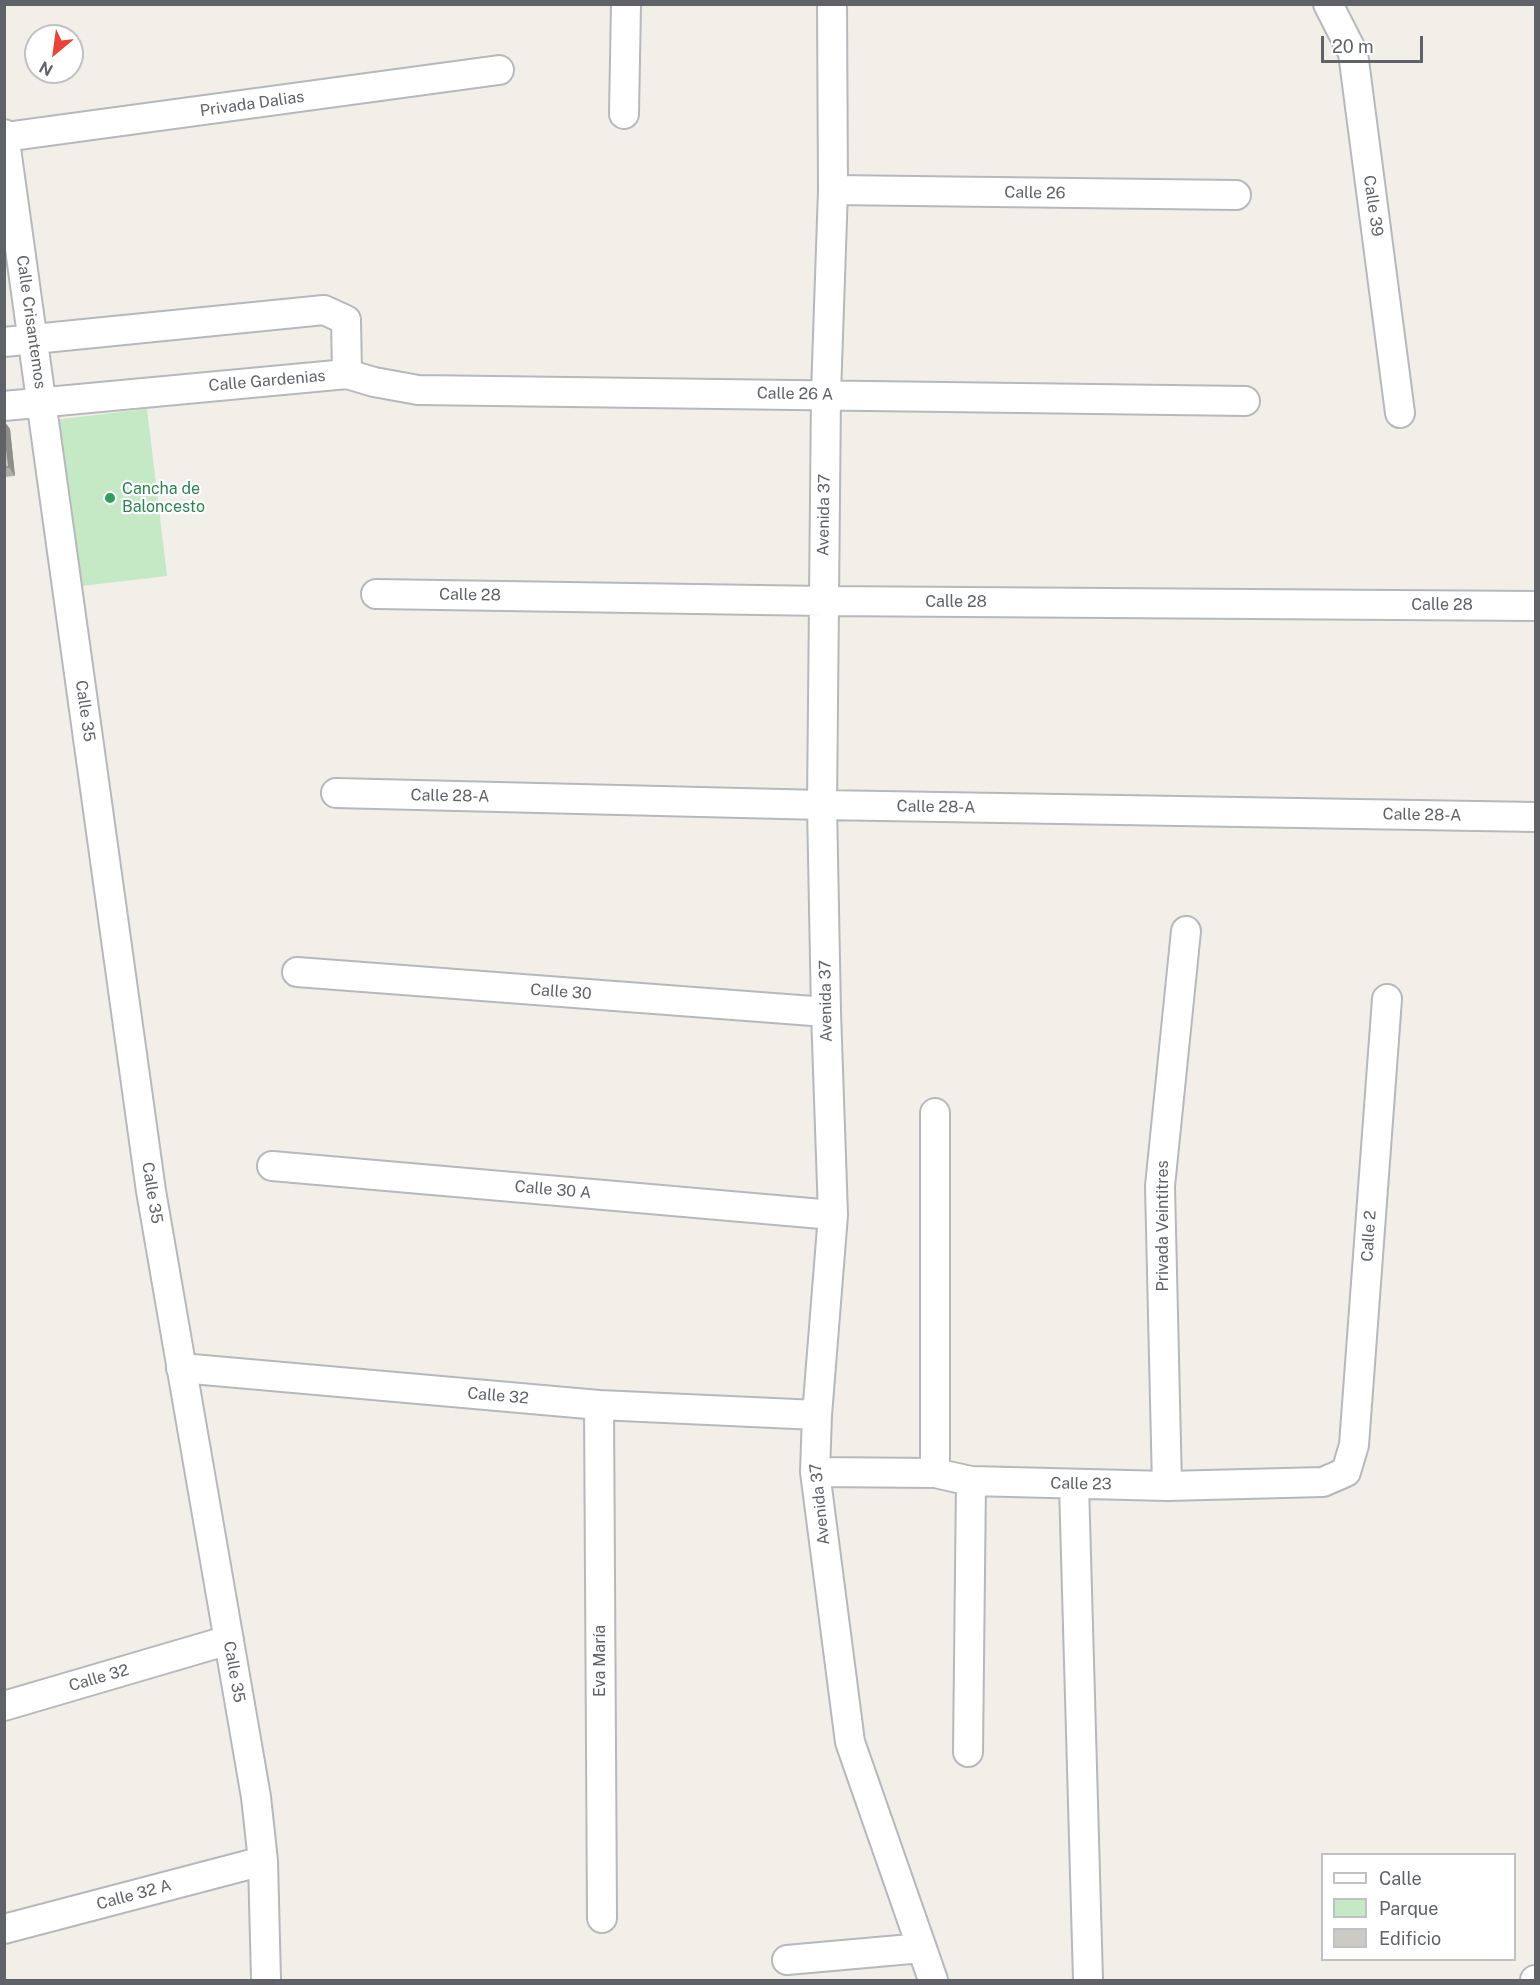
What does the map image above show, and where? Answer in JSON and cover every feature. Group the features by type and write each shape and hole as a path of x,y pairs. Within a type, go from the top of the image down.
{"street":[{"path":"624,114 626,4"},
{"name":"Avenida 37","path":"832,4 833,190 826,394 822,805 833,1215 817,1415 815,1472 850,1742 933,1980"},
{"name":"Calle 39","path":"1328,4 1353,53 1400,413"},
{"name":"Privada Dalias","path":"5,136 499,70"},
{"name":"Calle Crisantemos","path":"5,136 42,403"},
{"name":"Calle 26","path":"833,190 1236,195"},
{"name":"Calle Gardenias","path":"4,342 324,310 346,320 347,374 4,406"},
{"name":"Calle 26 A","path":"347,374 374,382 418,390 1245,401"},
{"name":"Calle 35","path":"42,403 151,1191 256,1797 263,1861 266,1980"},
{"name":"Calle 28","path":"376,594 823,601 1536,606"},
{"name":"Calle 28-A","path":"336,793 822,805 1536,817"},
{"name":"Privada Veintitres","path":"1167,1486 1160,1186 1186,931"},
{"name":"Calle 30","path":"297,972 826,1012"},
{"name":"Calle 2","path":"1346,1472 1354,1445 1387,999"},
{"path":"934,1113 935,1473"},
{"name":"Calle 30 A","path":"273,1166 833,1215"},
{"name":"Calle 32","path":"181,1368 599,1405 817,1415"},
{"name":"Eva María","path":"599,1405 602,1918"},
{"name":"Calle 23","path":"815,1472 935,1473 971,1481 1167,1486 1323,1482 1346,1472"},
{"path":"969,1752 971,1481"},
{"path":"1074,1485 1088,1980"},
{"name":"Calle 32","path":"4,1706 229,1640"},
{"name":"Calle 32 A","path":"4,1929 263,1861"},
{"path":"787,1960 922,1948"}],"green space":[{"name":"Cancha de Baloncesto","path":"147,409 167,576 73,587 53,420"}],"building":[{"path":"4,429 9,467 4,467"}],"place":[{"name":"Cancha de Baloncesto","path":"110,498"}]}
